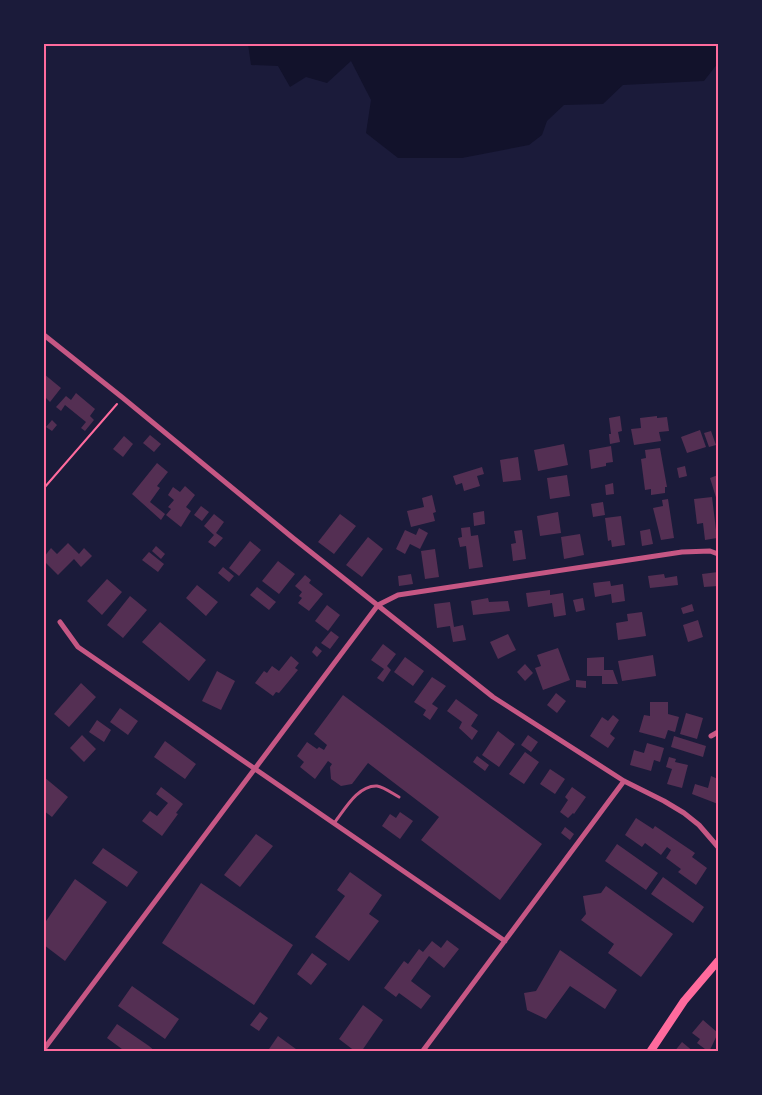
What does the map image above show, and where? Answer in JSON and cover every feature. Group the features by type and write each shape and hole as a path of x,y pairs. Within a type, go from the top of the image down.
{"main road":[{"path":"650,1052 684,1001 718,961"}],"street":[{"path":"44,335 292,538 493,697 624,781 684,813 699,825 718,846"},
{"path":"44,1049 378,605 398,595 495,579 681,552 710,551 718,554"},
{"path":"60,622 78,648 505,941"},
{"path":"711,736 718,732"},
{"path":"423,1052 624,781"}],"lane":[{"path":"334,824 359,792 368,788 379,786 399,797"}],"path":[{"path":"44,488 123,398"}],"shaded area":[{"path":"248,44 718,44 718,63 704,81 623,85 603,104 564,105 547,121 542,135 529,145 462,158 398,158 366,133 371,100 351,61 327,83 306,77 290,87 278,66 251,65"}],"building":[{"path":"44,374 61,388 50,402 44,396"},
{"path":"76,393 95,409 90,416 94,420 85,431 81,428 86,422 65,405 61,411 56,407 66,396 71,400"},
{"path":"620,416 622,431 618,432 620,442 610,444 609,418"},
{"path":"657,416 657,418 667,417 669,431 659,432 661,441 634,445 631,429 641,428 640,418"},
{"path":"52,420 57,425 52,431 46,427"},
{"path":"700,430 706,447 687,453 681,437"},
{"path":"711,431 716,445 709,447 704,433"},
{"path":"150,435 161,444 154,452 143,443"},
{"path":"124,436 133,444 123,457 113,449"},
{"path":"564,444 568,465 538,471 534,450"},
{"path":"611,446 613,462 591,469 589,450"},
{"path":"660,448 667,487 665,487 665,493 651,495 651,489 645,490 641,459 646,458 645,450"},
{"path":"518,457 521,480 503,482 500,460"},
{"path":"157,463 168,472 157,486 160,488 150,502 165,514 161,520 132,494"},
{"path":"685,466 687,476 679,478 677,468"},
{"path":"482,467 484,474 477,476 480,486 464,491 462,483 456,485 453,476"},
{"path":"567,475 570,496 550,499 547,478"},
{"path":"718,475 718,504 710,478"},
{"path":"613,483 614,494 606,495 605,485"},
{"path":"185,486 195,495 186,507 191,511 181,527 166,515 171,509 168,507 174,500 168,495 173,487 180,492"},
{"path":"432,495 436,512 433,513 435,521 411,527 407,511 424,507 422,498"},
{"path":"712,497 717,538 705,540 703,523 697,524 694,499"},
{"path":"668,499 674,538 661,540 653,508 663,506 662,500"},
{"path":"603,502 605,515 593,517 591,504"},
{"path":"201,506 209,512 202,521 194,515"},
{"path":"484,511 485,524 474,526 473,513"},
{"path":"558,512 561,533 540,536 537,516"},
{"path":"214,514 224,522 216,533 223,538 215,547 208,542 214,535 204,526"},
{"path":"340,514 356,526 334,554 318,542"},
{"path":"621,516 625,545 612,547 611,540 608,541 605,518"},
{"path":"470,527 471,536 478,535 483,567 469,569 466,546 460,547 458,538 462,537 461,528"},
{"path":"419,528 428,533 420,549 410,544 405,554 396,549 405,530 416,535"},
{"path":"650,529 653,544 642,546 640,531"},
{"path":"522,530 526,559 513,561 511,544 516,543 514,531"},
{"path":"580,534 584,555 564,559 561,537"},
{"path":"368,537 383,549 362,577 346,565"},
{"path":"250,541 261,550 239,576 229,568"},
{"path":"68,543 79,554 84,548 92,556 81,567 74,559 58,575 44,561 44,557 51,548 57,554"},
{"path":"156,546 165,554 161,559 152,551"},
{"path":"435,549 439,577 425,579 421,551"},
{"path":"149,552 164,564 158,572 142,560"},
{"path":"278,561 295,574 279,594 262,581"},
{"path":"223,567 234,576 229,582 218,573"},
{"path":"718,572 718,586 704,587 702,574"},
{"path":"411,574 413,584 399,586 398,576"},
{"path":"664,574 665,578 677,576 678,585 650,588 648,576"},
{"path":"305,575 311,580 309,583 323,594 309,611 298,603 302,598 299,596 302,592 295,586"},
{"path":"107,579 122,592 102,615 87,601"},
{"path":"610,581 611,586 623,584 625,601 612,603 611,594 595,597 593,583"},
{"path":"197,585 218,602 206,616 186,598"},
{"path":"257,587 276,602 269,610 250,595"},
{"path":"550,590 550,595 563,593 566,615 554,617 552,603 528,607 526,593"},
{"path":"130,596 147,610 123,638 107,625"},
{"path":"488,598 489,602 508,601 510,611 473,615 471,601"},
{"path":"583,598 585,610 576,612 573,600"},
{"path":"450,602 454,627 463,625 466,640 453,642 450,626 437,628 434,604"},
{"path":"692,604 694,611 683,614 681,608"},
{"path":"327,605 340,615 328,631 315,621"},
{"path":"642,612 646,636 618,640 616,623 628,621 627,614"},
{"path":"698,620 703,637 688,642 683,625"},
{"path":"160,622 206,660 189,681 142,642"},
{"path":"331,631 339,637 330,649 321,643"},
{"path":"508,634 516,650 498,659 490,642"},
{"path":"383,644 396,654 387,666 391,670 383,682 377,678 384,669 371,660"},
{"path":"316,646 322,651 317,657 312,652"},
{"path":"558,648 570,680 543,690 535,668 541,666 537,655"},
{"path":"653,655 656,676 622,681 618,661"},
{"path":"291,656 299,663 295,668 298,670 279,693 276,692 273,696 255,683 264,671 267,673 272,666 279,671"},
{"path":"405,657 424,671 413,686 394,672"},
{"path":"604,657 604,670 613,670 618,684 602,684 602,676 587,676 587,658"},
{"path":"525,664 533,673 525,681 517,672"},
{"path":"217,671 235,681 221,710 202,701"},
{"path":"432,677 446,686 432,704 438,708 430,720 423,715 426,710 414,702"},
{"path":"576,680 586,681 586,688 576,687"},
{"path":"81,683 96,697 69,727 54,714"},
{"path":"556,693 566,701 557,713 547,705"},
{"path":"343,695 542,844 500,900 421,840 439,817 368,763 352,784 341,786 331,779 332,764 328,761 315,779 300,767 304,762 297,756 307,742 317,749 319,747 324,750 327,745 314,734"},
{"path":"456,699 478,715 471,726 478,731 472,740 459,728 462,722 447,711"},
{"path":"650,702 668,702 668,714 679,717 675,732 668,730 665,739 639,732 644,715 650,716"},
{"path":"120,708 138,721 128,735 110,722"},
{"path":"686,713 703,718 697,739 680,734"},
{"path":"613,715 619,720 610,734 615,738 608,748 590,736 602,717 608,721"},
{"path":"97,720 111,730 104,742 89,732"},
{"path":"498,731 515,744 499,767 482,755"},
{"path":"82,735 96,749 84,762 70,748"},
{"path":"528,735 538,742 531,752 521,745"},
{"path":"674,736 706,746 703,757 671,747"},
{"path":"165,741 196,764 185,779 154,757"},
{"path":"647,743 664,748 660,762 654,760 651,771 630,765 634,750 644,753"},
{"path":"525,752 539,762 524,784 509,774"},
{"path":"477,756 489,765 485,771 473,762"},
{"path":"669,757 676,759 675,762 688,765 682,788 667,784 672,769 666,767"},
{"path":"550,769 565,779 555,794 540,784"},
{"path":"711,776 718,779 718,804 692,794 695,784 708,788"},
{"path":"44,777 68,797 52,817 44,811"},
{"path":"161,787 183,804 162,836 142,821 150,811 157,816 168,803 156,794"},
{"path":"572,787 586,797 574,814 568,818 560,812 568,800 565,797"},
{"path":"400,812 413,821 400,839 382,826 390,814 396,818"},
{"path":"636,818 653,829 655,826 695,853 692,857 707,868 696,885 678,872 681,869 666,858 671,850 667,847 661,855 645,843 642,847 625,835"},
{"path":"565,827 574,834 570,840 561,833"},
{"path":"256,834 273,846 240,887 224,875"},
{"path":"617,844 658,873 646,890 605,861"},
{"path":"103,848 138,872 127,887 92,863"},
{"path":"350,872 382,895 369,914 379,921 349,961 315,937 345,896 337,890"},
{"path":"663,877 704,907 693,923 651,894"},
{"path":"75,879 107,902 65,961 44,945 44,924"},
{"path":"201,883 293,945 254,1005 162,943"},
{"path":"606,886 673,934 641,977 608,953 614,944 581,920 586,914 583,896 601,893"},
{"path":"447,940 459,949 444,968 429,956 411,981 431,996 421,1009 399,993 396,997 384,988 404,961 408,964 419,949 423,952 432,941 441,948"},
{"path":"560,950 617,990 605,1009 570,986 546,1019 527,1010 524,993 536,991"},
{"path":"312,953 327,964 311,985 297,974"},
{"path":"132,986 179,1019 165,1039 118,1006"},
{"path":"363,1005 383,1020 361,1052 356,1052 339,1039"},
{"path":"260,1012 268,1018 259,1031 250,1025"},
{"path":"703,1020 718,1033 709,1052 697,1043 700,1039 692,1033"},
{"path":"117,1024 156,1052 126,1052 107,1038"},
{"path":"278,1036 300,1052 267,1052"},
{"path":"682,1042 694,1052 674,1052"}]}
